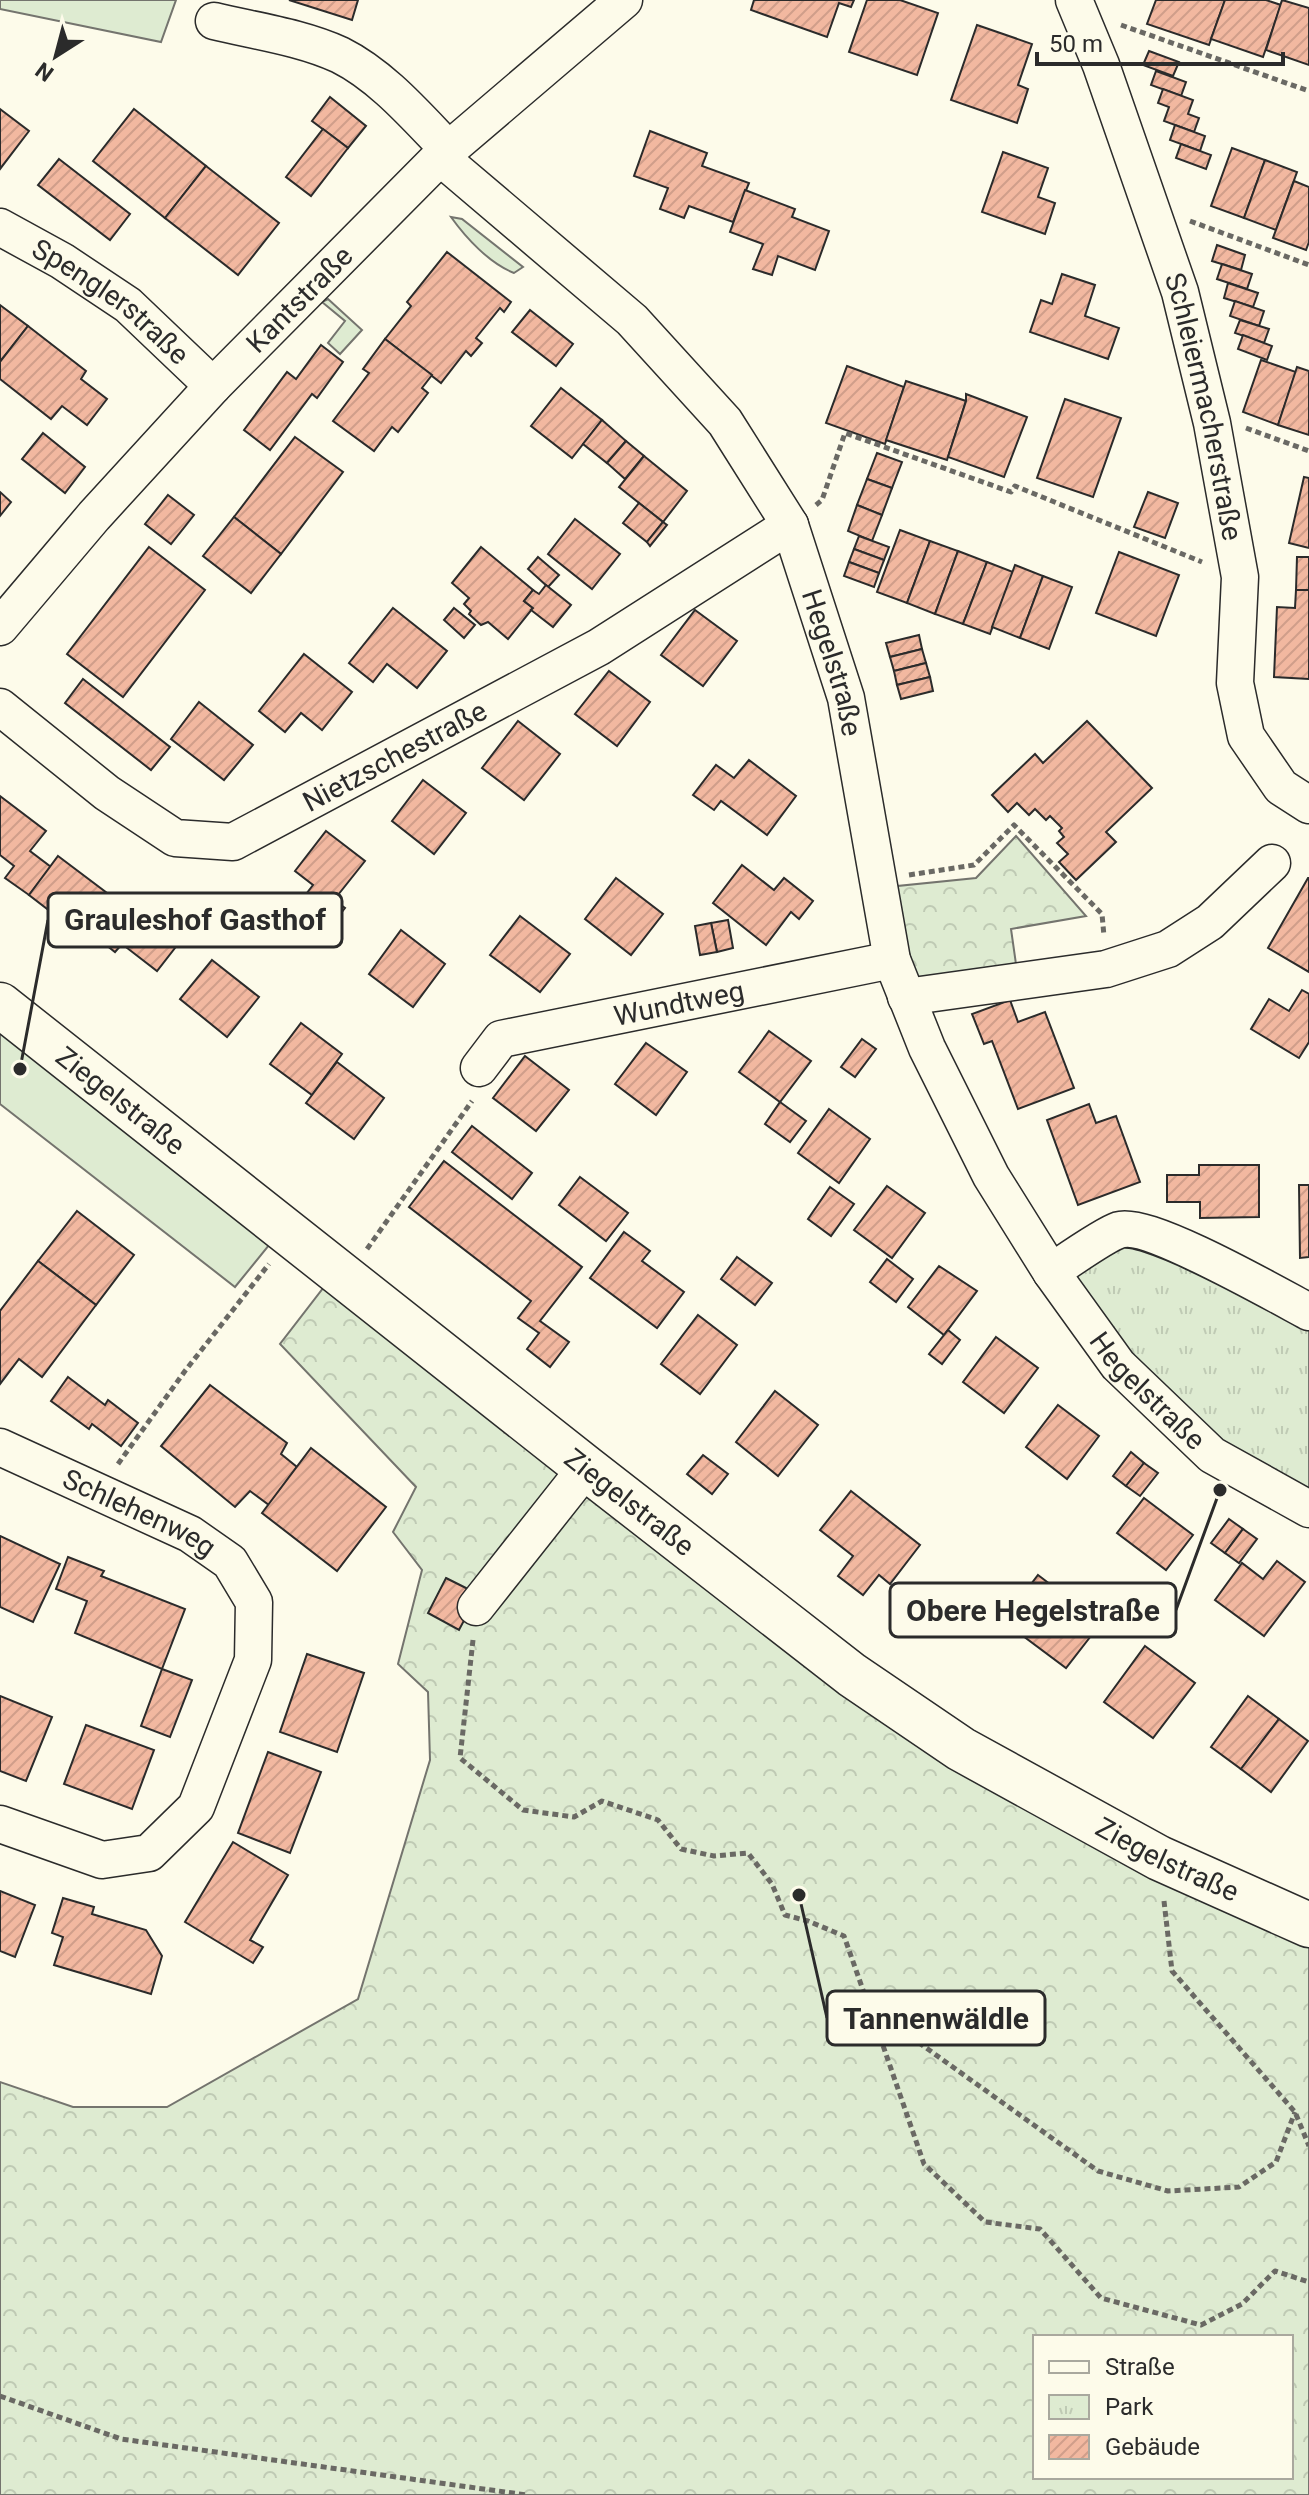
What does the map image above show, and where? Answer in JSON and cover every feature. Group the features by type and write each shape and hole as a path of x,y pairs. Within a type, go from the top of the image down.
{"main road":[{"name":"Ziegelstraße","path":"0,1005 852,1675 961,1749 1159,1858 1309,1925"}],"street":[{"name":"Kantstraße","path":"0,627 94,516 213,386 444,153 624,0"},
{"name":"Schleiermacherstraße","path":"1076,5 1101,65 1180,292 1210,414 1240,577 1235,683 1246,736 1281,787 1309,805"},
{"name":"Hegelstraße","path":"214,21 309,44 342,56 374,78 409,108 444,153 632,320 725,422 790,525 846,698 892,960 927,1048 991,1176 1051,1272 1118,1365 1213,1456 1309,1509"},
{"name":"Spenglerstraße","path":"0,227 62,261 128,305 213,386"},
{"name":"Nietzschestraße","path":"0,707 107,793 175,838 233,842 599,647 790,525"},
{"path":"906,997 1106,969 1168,949 1210,922 1272,863"},
{"name":"Wundtweg","path":"479,1068 501,1039 892,960"},
{"path":"1051,1272 1120,1229 1147,1233 1216,1263 1309,1312"},
{"name":"Schlehenweg","path":"0,1447 190,1534 230,1562 254,1602 253,1660 196,1807 149,1853 102,1860 0,1824"},
{"path":"476,1607 586,1468"}],"path":[{"path":"1076,5 1309,91"},
{"path":"1150,206 1309,265"},
{"path":"1210,414 1309,451"},
{"path":"790,525 822,500 845,433 1011,492 1015,486 1240,577"},
{"path":"877,880 974,865 1014,825 1102,914 1106,969"},
{"path":"366,1251 474,1098 479,1068"},
{"path":"98,1492 185,1371 292,1235"},
{"path":"476,1607 460,1758 523,1810 574,1817 602,1801 658,1820 681,1849 714,1856 748,1853 772,1884 785,1915 844,1936 924,2164 985,2222 1040,2229 1101,2298 1201,2325 1242,2304 1275,2271 1309,2282"},
{"path":"1159,1858 1172,1971 1295,2112 1309,2146"},
{"path":"869,2007 1098,2171 1168,2191 1239,2187 1276,2162 1295,2112"},
{"path":"0,2396 121,2439 527,2495"}],"green space":[{"path":"0,0 176,0 161,42 0,9"},
{"path":"451,217 462,219 523,267 514,273 496,263 471,241"},
{"path":"328,299 362,330 340,354 328,343 345,321 322,302"},
{"path":"1016,836 1086,916 1011,929 1017,971 914,988 888,887 976,878"},
{"path":"0,1023 274,1239 235,1287 0,1104"},
{"path":"1120,1229 1309,1312 1309,1509 1212,1455 1051,1272"},
{"path":"324,1287 586,1494 1309,1943 1309,2495 0,2495 0,2082 73,2107 167,2107 358,1999 430,1760 428,1692 398,1664 422,1570 393,1532 416,1487 280,1344"}],"building":[{"path":"289,0 358,0 352,20"},
{"path":"754,0 854,0 851,7 839,3 827,37 751,10"},
{"path":"867,0 900,0 938,13 917,75 849,52"},
{"path":"1156,0 1225,0 1209,45 1147,24"},
{"path":"1225,0 1266,0 1281,5 1263,57 1211,39"},
{"path":"1282,0 1309,8 1309,65 1266,50"},
{"path":"977,25 1032,44 1018,85 1028,89 1017,123 951,100"},
{"path":"1149,51 1179,62 1173,76 1143,65"},
{"path":"1156,71 1186,82 1181,96 1151,85"},
{"path":"1163,89 1193,100 1188,114 1199,118 1194,132 1164,121 1169,107 1158,103"},
{"path":"330,97 366,126 348,148 312,121"},
{"path":"0,109 29,131 0,169"},
{"path":"134,109 206,166 165,218 93,161"},
{"path":"1175,125 1205,136 1200,151 1170,140"},
{"path":"323,129 348,148 311,196 286,177"},
{"path":"650,131 707,153 702,166 749,183 733,222 689,206 684,218 660,209 668,188 634,176"},
{"path":"1181,144 1211,155 1206,169 1176,158"},
{"path":"1232,148 1265,160 1244,218 1211,206"},
{"path":"1003,152 1048,168 1038,197 1055,203 1045,234 982,212"},
{"path":"59,159 130,214 110,240 38,185"},
{"path":"1265,160 1297,172 1276,230 1244,218"},
{"path":"206,166 279,223 238,275 165,218"},
{"path":"1294,181 1309,187 1309,242 1306,250 1273,238"},
{"path":"745,190 795,209 792,217 829,231 815,270 778,256 772,275 753,269 763,244 730,232"},
{"path":"1217,245 1245,255 1241,270 1212,261"},
{"path":"447,252 511,302 504,312 500,308 476,338 482,343 471,356 466,351 441,383 385,339 411,306 407,302"},
{"path":"1222,264 1252,274 1247,289 1217,279"},
{"path":"1062,274 1095,285 1085,316 1119,328 1108,359 1030,332 1041,300 1052,304"},
{"path":"1228,283 1258,293 1253,307 1224,298"},
{"path":"1235,301 1264,311 1259,326 1230,316"},
{"path":"0,305 28,326 0,362"},
{"path":"530,310 573,344 556,366 512,332"},
{"path":"1240,320 1269,329 1264,343 1235,333"},
{"path":"28,326 86,371 81,379 107,399 87,425 62,406 51,419 0,379 0,362"},
{"path":"1243,335 1272,346 1267,360 1238,349"},
{"path":"385,339 432,375 422,388 428,393 398,432 392,427 374,451 333,421 369,373 363,369"},
{"path":"321,345 343,362 317,398 312,394 270,450 244,430 287,372 296,379"},
{"path":"1261,360 1296,372 1278,425 1243,412"},
{"path":"847,366 904,387 885,444 826,423"},
{"path":"1297,367 1309,371 1309,435 1278,425"},
{"path":"906,381 966,401 947,460 886,440"},
{"path":"561,388 602,420 572,458 531,426"},
{"path":"966,394 1027,417 1004,477 948,457"},
{"path":"1065,399 1121,418 1093,497 1037,478"},
{"path":"602,420 626,441 607,463 583,444"},
{"path":"43,433 85,467 65,493 22,459"},
{"path":"295,437 343,472 281,554 234,517"},
{"path":"626,441 644,456 625,479 607,463"},
{"path":"877,453 902,462 892,488 867,479"},
{"path":"644,456 687,491 663,522 619,487"},
{"path":"1304,477 1309,478 1309,548 1289,543"},
{"path":"867,479 892,488 882,515 857,505"},
{"path":"0,492 11,502 0,516"},
{"path":"1148,492 1178,503 1165,538 1134,527"},
{"path":"168,495 194,515 171,544 145,524"},
{"path":"639,503 663,522 647,542 623,523"},
{"path":"857,505 882,515 872,541 848,531"},
{"path":"234,517 281,554 251,593 203,556"},
{"path":"575,519 620,554 592,589 548,554"},
{"path":"663,522 667,525 650,546 647,542"},
{"path":"900,530 930,541 907,603 877,592"},
{"path":"859,536 889,547 884,560 854,549"},
{"path":"930,541 958,551 935,614 907,603"},
{"path":"149,547 205,590 123,697 67,654"},
{"path":"481,547 533,590 524,601 533,608 508,639 488,622 481,625 469,614 471,611 464,604 469,598 452,583"},
{"path":"854,549 884,560 879,573 849,562"},
{"path":"958,551 987,562 963,624 935,614"},
{"path":"1119,552 1179,575 1156,636 1096,613"},
{"path":"538,557 559,575 548,587 528,569"},
{"path":"1297,557 1309,557 1309,590 1296,590"},
{"path":"849,562 879,573 874,587 844,576"},
{"path":"987,562 1013,572 990,634 963,624"},
{"path":"1015,565 1043,576 1020,638 992,627"},
{"path":"1043,576 1072,587 1049,649 1020,638"},
{"path":"546,585 571,605 553,627 524,601 533,590 539,594"},
{"path":"1296,590 1309,590 1309,679 1274,677 1277,607 1295,608"},
{"path":"393,608 447,651 417,688 387,664 373,682 349,663"},
{"path":"454,608 475,625 464,638 444,620"},
{"path":"695,610 737,641 703,686 661,655"},
{"path":"919,635 922,649 890,657 886,643"},
{"path":"922,649 926,663 894,671 890,657"},
{"path":"304,654 352,692 322,730 301,713 285,732 259,711"},
{"path":"926,663 930,677 897,685 894,671"},
{"path":"609,671 650,702 617,746 575,714"},
{"path":"930,677 933,691 901,699 897,685"},
{"path":"83,679 170,747 151,770 65,703"},
{"path":"199,702 253,745 224,780 171,739"},
{"path":"518,721 560,754 524,800 482,768"},
{"path":"1087,721 1152,788 1106,832 1116,842 1076,880 1059,862 1068,854 1057,843 1064,837 1059,831 1062,828 1050,816 1046,820 1035,809 1029,815 1017,803 1008,812 992,795 1035,754 1043,763"},
{"path":"749,760 796,796 767,835 721,801 714,810 693,795 716,765 734,778"},
{"path":"423,780 466,813 434,854 392,821"},
{"path":"0,796 46,831 30,851 51,867 29,895 5,878 14,866 0,855"},
{"path":"326,831 365,861 334,900 345,908 334,922 303,898 313,885 295,871"},
{"path":"58,856 111,896 81,935 29,895"},
{"path":"742,865 774,890 784,878 813,901 799,919 791,912 766,945 713,903"},
{"path":"616,878 663,914 631,955 585,919"},
{"path":"1309,878 1309,972 1268,948"},
{"path":"145,895 189,930 157,971 122,944 115,952 86,929 111,896 132,913"},
{"path":"520,916 570,954 540,992 490,955"},
{"path":"728,920 733,948 717,952 711,923"},
{"path":"711,923 717,952 700,955 695,926"},
{"path":"401,930 445,964 413,1007 369,974"},
{"path":"212,960 259,997 227,1037 180,999"},
{"path":"1302,990 1309,994 1309,1042 1299,1058 1251,1029 1269,999 1289,1011"},
{"path":"1010,1000 1018,1022 1045,1012 1074,1088 1018,1109 992,1041 984,1044 972,1014"},
{"path":"301,1023 342,1054 312,1095 270,1064"},
{"path":"769,1031 811,1061 780,1102 739,1072"},
{"path":"862,1039 876,1049 855,1077 841,1067"},
{"path":"646,1043 687,1072 656,1115 615,1084"},
{"path":"525,1056 569,1090 536,1131 493,1098"},
{"path":"337,1062 384,1098 354,1139 306,1103"},
{"path":"780,1102 806,1121 790,1142 765,1124"},
{"path":"1089,1104 1096,1123 1116,1116 1140,1182 1078,1205 1047,1120"},
{"path":"829,1109 870,1139 839,1183 798,1153"},
{"path":"472,1126 532,1173 512,1199 452,1152"},
{"path":"444,1161 582,1267 540,1321 569,1342 550,1367 527,1349 539,1333 518,1318 531,1301 409,1207"},
{"path":"1199,1165 1259,1165 1259,1217 1200,1218 1200,1202 1167,1202 1167,1175 1199,1175"},
{"path":"580,1177 628,1213 606,1241 559,1205"},
{"path":"1299,1185 1309,1185 1309,1257 1300,1258"},
{"path":"887,1186 925,1213 892,1258 854,1230"},
{"path":"830,1187 854,1204 831,1236 808,1219"},
{"path":"77,1211 134,1255 96,1305 38,1261"},
{"path":"624,1232 650,1251 642,1261 684,1292 657,1328 590,1278"},
{"path":"737,1257 772,1283 755,1305 721,1279"},
{"path":"887,1259 913,1279 896,1302 870,1282"},
{"path":"38,1261 96,1305 42,1377 19,1359 0,1384 0,1311"},
{"path":"939,1266 977,1291 944,1335 908,1307"},
{"path":"698,1315 737,1345 700,1394 661,1364"},
{"path":"948,1330 960,1340 942,1364 929,1354"},
{"path":"996,1337 1038,1368 1004,1413 963,1382"},
{"path":"68,1377 105,1405 108,1400 138,1423 121,1446 92,1424 89,1429 51,1401"},
{"path":"210,1385 287,1443 281,1454 297,1467 269,1505 250,1491 235,1507 161,1446"},
{"path":"775,1391 818,1425 778,1476 736,1442"},
{"path":"1058,1405 1099,1436 1067,1479 1026,1447"},
{"path":"311,1448 386,1507 337,1571 262,1513"},
{"path":"1131,1452 1144,1463 1126,1486 1113,1476"},
{"path":"703,1455 728,1474 712,1494 687,1474"},
{"path":"1144,1463 1158,1473 1140,1496 1126,1486"},
{"path":"851,1491 920,1545 890,1584 879,1575 863,1595 838,1576 853,1556 820,1530"},
{"path":"1144,1498 1193,1535 1166,1570 1117,1533"},
{"path":"1229,1519 1243,1529 1225,1553 1211,1543"},
{"path":"1243,1529 1257,1539 1239,1563 1225,1553"},
{"path":"0,1536 60,1564 33,1622 0,1607"},
{"path":"68,1557 104,1571 101,1576 185,1609 162,1669 75,1633 87,1601 56,1589"},
{"path":"1277,1561 1305,1582 1264,1636 1215,1600 1242,1563 1263,1579"},
{"path":"1038,1575 1101,1623 1066,1668 1003,1621"},
{"path":"446,1578 478,1594 459,1630 428,1613"},
{"path":"1145,1646 1195,1683 1153,1738 1104,1702"},
{"path":"307,1654 364,1673 337,1752 280,1732"},
{"path":"162,1669 192,1680 170,1737 141,1726"},
{"path":"0,1696 52,1717 26,1781 0,1771"},
{"path":"1248,1696 1279,1719 1241,1769 1211,1747"},
{"path":"1279,1719 1308,1741 1271,1792 1241,1769"},
{"path":"86,1725 154,1750 132,1809 64,1784"},
{"path":"268,1752 321,1772 290,1853 238,1833"},
{"path":"233,1842 288,1875 250,1940 263,1947 253,1963 185,1922"},
{"path":"0,1891 35,1905 15,1957 0,1951"},
{"path":"63,1898 94,1907 92,1914 146,1930 162,1956 151,1994 54,1965 63,1937 52,1933"}],"place":[{"name":"Grauleshof Gasthof","path":"20,1069"},
{"name":"Obere Hegelstraße","path":"1220,1490"},
{"name":"Tannenwäldle","path":"799,1895"}]}
